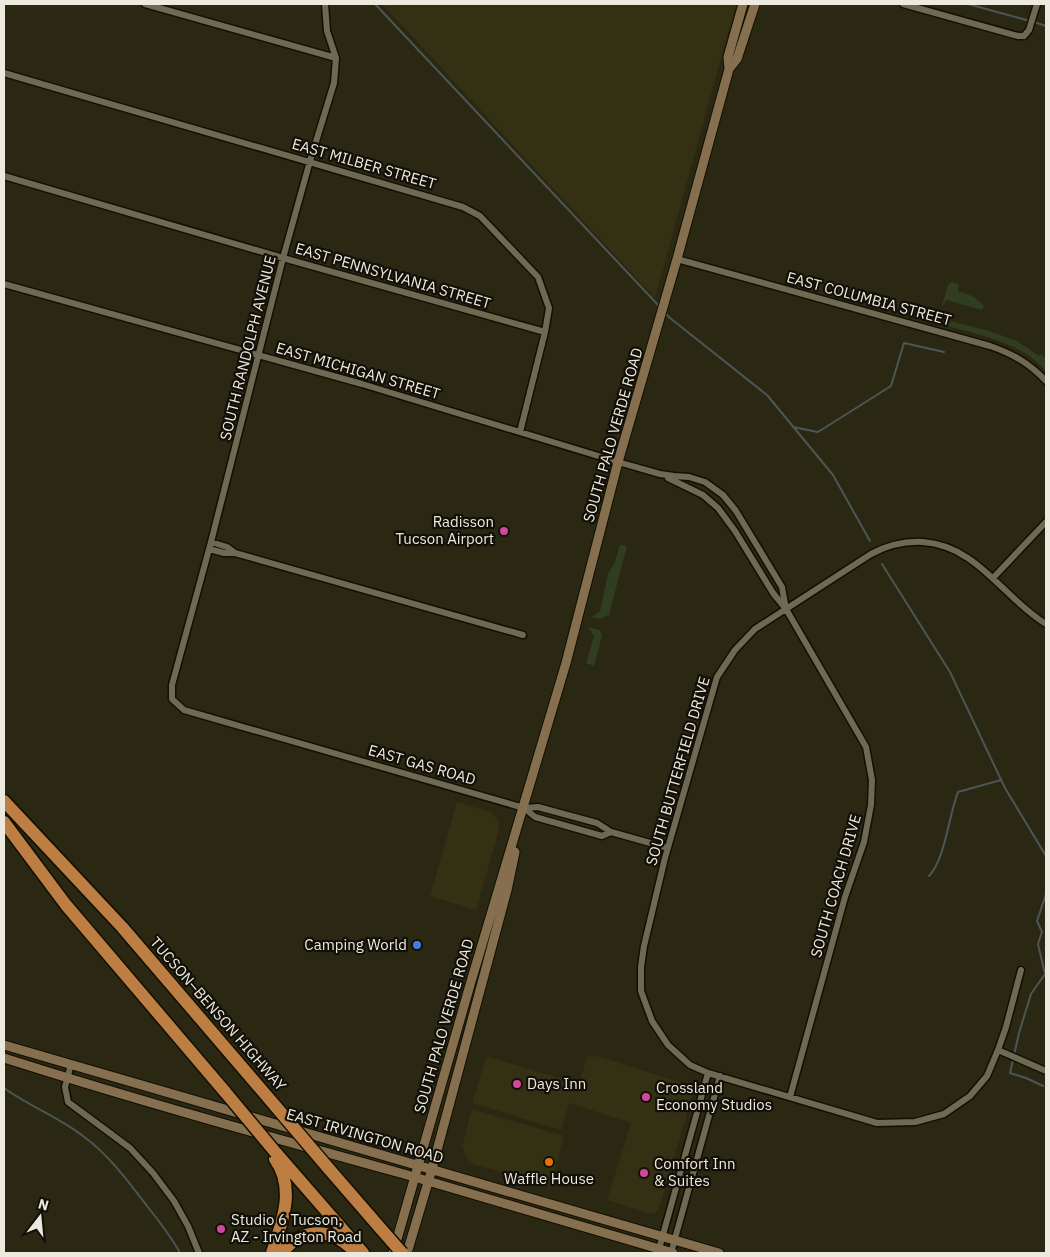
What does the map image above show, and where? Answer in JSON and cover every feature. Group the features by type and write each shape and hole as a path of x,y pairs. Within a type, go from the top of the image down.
{"highway":[{"name":"TUCSON–BENSON HIGHWAY","path":"4,801 122,927 402,1253"},
{"path":"4,822 66,905 206,1070 272,1152 362,1253"},
{"path":"272,1152 282,1173 286,1196 284,1214 272,1253"},
{"path":"282,1253 291,1243 298,1239 320,1233 332,1235 356,1253"}],"main road":[{"name":"SOUTH PALO VERDE ROAD","path":"393,1253 566,663 618,462 665,302 729,69 728,57 743,4"},
{"name":"SOUTH PALO VERDE ROAD","path":"729,69 738,59 755,4"},
{"name":"SOUTH PALO VERDE ROAD","path":"407,1253 432,1169 508,890 524,808"},
{"path":"483,980 484,959 493,926 490,918"},
{"name":"EAST IRVINGTON ROAD","path":"4,1044 662,1238 719,1253"},
{"name":"EAST IRVINGTON ROAD","path":"4,1058 672,1253"}],"street":[{"path":"145,4 336,58"},
{"name":"SOUTH RANDOLPH AVENUE","path":"172,698 172,685 284,258 310,161 334,83 336,58 327,31 325,4"},
{"path":"903,4 1026,38 1037,4"},
{"name":"EAST MILBER STREET","path":"4,73 310,161 463,207 480,216 538,277 549,308 545,332 520,432"},
{"name":"EAST PENNSYLVANIA STREET","path":"4,176 545,332"},
{"name":"EAST COLUMBIA STREET","path":"677,259 990,346 1022,360 1046,382"},
{"name":"EAST MICHIGAN STREET","path":"4,284 375,388 618,462"},
{"name":"SOUTH COACH DRIVE","path":"618,462 660,474 689,476 705,482 723,495 736,510 782,588 786,609"},
{"name":"SOUTH COACH DRIVE","path":"660,474 703,495 718,508 786,609 866,747 872,780 871,805 864,842 846,897 790,1097"},
{"path":"713,503 723,495"},
{"path":"1046,522 993,578 1026,610 1046,624"},
{"name":"SOUTH BUTTERFIELD DRIVE","path":"993,578 974,561 951,548 929,543 907,542 888,547 871,554 755,629 735,650 717,677 668,848 644,946 641,967 641,991 652,1021 668,1045 690,1065 708,1073 877,1123 915,1122 944,1114 970,1096 987,1076 1006,1027 1021,970"},
{"path":"210,546 224,553 235,553 523,635"},
{"name":"EAST GAS ROAD","path":"172,698 184,710 524,808 538,807 597,823 611,832 668,848"},
{"path":"524,808 535,817 602,836 611,832"},
{"path":"998,1050 1046,1071"},
{"path":"71,1064 65,1087 68,1102 130,1148 153,1173 174,1201 188,1226 199,1253"},
{"path":"705,1129 706,1112 714,1083 708,1073"},
{"path":"659,1249 708,1073"},
{"path":"672,1253 720,1076"}],"shaded area":[{"path":"382,4 736,4 655,298 526,159"},
{"path":"457,802 492,812 498,820 499,830 476,910 430,896"},
{"path":"597,1056 692,1086 694,1089 659,1209 651,1214 607,1200 631,1123 569,1103 561,1130 472,1103 486,1058 489,1057 579,1084 587,1057"},
{"path":"472,1109 564,1136 551,1186 469,1163 462,1146"}],"green space":[{"path":"952,282 959,284 958,291 978,300 984,306 982,310 946,300 942,306 948,285"},
{"path":"942,319 989,331 1017,341 1039,356 1041,354 1046,358 1046,372 1036,361 1022,351 988,337 940,324"},
{"path":"620,545 627,546 609,615 600,619 592,617 600,611 608,574 614,564"},
{"path":"588,627 600,630 602,636 594,666 586,663 594,636"}],"waterway":[{"path":"375,4 659,306"},
{"path":"968,4 1030,21"},
{"path":"1034,22 1046,26"},
{"path":"664,312 767,395 833,475 870,541"},
{"path":"793,427 818,432 891,386 904,343 944,352"},
{"path":"882,564 950,672 1005,788 1046,856"},
{"path":"929,876 943,848 958,792 1001,780"},
{"path":"1043,1086 1010,1073 1019,1033 1031,994 1045,974 1038,944 1042,932 1037,921 1046,894"},
{"path":"4,1088 73,1129 101,1151 117,1168 165,1229 180,1253"}],"place":[{"name":"Radisson Tucson Airport","path":"504,531"},
{"name":"Camping World","path":"417,945"},
{"name":"Days Inn","path":"517,1084"},
{"name":"Crossland Economy Studios","path":"646,1097"},
{"name":"Waffle House","path":"549,1162"},
{"name":"Comfort Inn & Suites","path":"644,1173"},
{"name":"Studio 6 Tucson, AZ - Irvington Road","path":"221,1229"}]}
